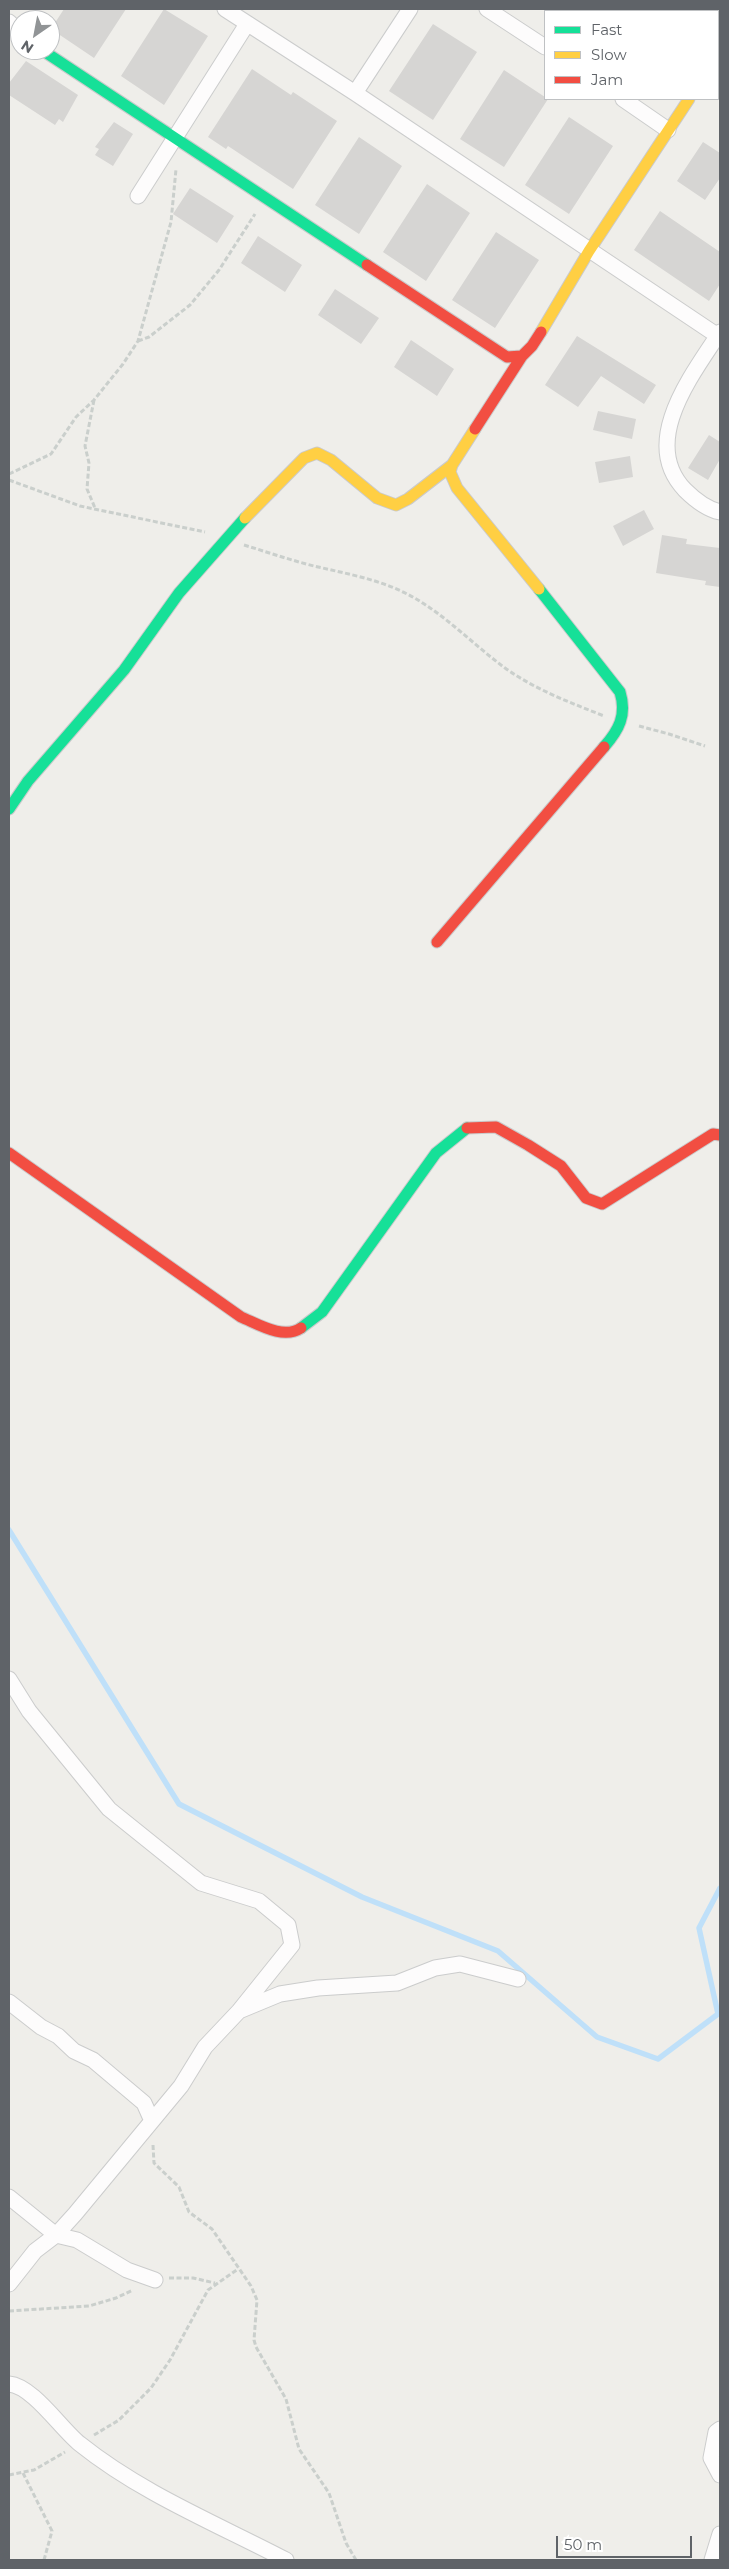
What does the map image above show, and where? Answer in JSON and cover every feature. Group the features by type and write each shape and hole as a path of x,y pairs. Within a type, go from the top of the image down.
{"street":[{"path":"225,9 355,93 589,251 719,334 687,383 672,414 666,448 675,479 696,500 720,512"},
{"path":"355,93 410,9"},
{"path":"487,9 544,46"},
{"path":"138,196 176,140 247,24"},
{"path":"57,60 494,350 507,357 522,356"},
{"path":"624,100 668,130"},
{"path":"438,942 619,730 624,713 623,698 617,686 457,488 450,472 452,465 522,356 532,346 589,251 688,100"},
{"path":"9,809 28,781 124,670 179,594 225,538 304,458 317,453 331,460 377,498 396,505 408,499 452,465"},
{"path":"9,1152 241,1317 276,1332 296,1331 322,1312 436,1153 466,1128 496,1127 561,1166 586,1198 602,1204 714,1134 720,1135"},
{"path":"9,1678 29,1711 109,1808 201,1883 260,1901 288,1925 292,1945 240,2011 205,2047 181,2086 152,2121 56,2235 35,2251 9,2284"},
{"path":"240,2011 280,1994 318,1988 397,1983 435,1968 460,1964 518,1979"},
{"path":"9,2002 41,2027 58,2036 74,2051 92,2060 144,2103 152,2121"},
{"path":"9,2197 56,2235 77,2240 127,2270 156,2280"},
{"path":"9,2384 17,2385 54,2416 79,2444 143,2486 286,2560"},
{"path":"720,2428 716,2432 710,2458 720,2475"},
{"path":"712,2560 720,2534"}],"path":[{"path":"9,474 50,454 76,417 94,400 123,364 138,340 171,222 176,140"},
{"path":"138,340 149,337 190,305 219,270 265,199"},
{"path":"94,400 85,446 89,463 87,490 95,508"},
{"path":"9,480 65,502 169,523 225,538 277,556 375,581 402,592 434,610 530,685 554,697 622,723 669,734 705,746"},
{"path":"152,2121 154,2163 179,2187 189,2212 212,2230 251,2286 257,2300 254,2340 256,2348 286,2400 299,2449 328,2493 346,2543 356,2560"},
{"path":"9,2475 22,2473 46,2464 119,2420 151,2388 170,2360 203,2299 215,2283 238,2269"},
{"path":"9,2311 89,2306 116,2298 156,2280 175,2277 215,2283"},
{"path":"22,2473 52,2532 44,2560"}],"building":[{"path":"64,9 126,9 94,58 60,35 60,15"},
{"path":"164,9 208,36 164,105 121,76"},
{"path":"433,24 477,52 433,120 389,91"},
{"path":"26,61 78,95 63,122 59,119 55,125 9,95 9,83"},
{"path":"252,69 291,95 293,92 337,121 293,189 228,146 226,149 208,137"},
{"path":"504,70 544,96 544,100 547,100 504,167 460,139"},
{"path":"569,117 613,146 569,214 525,185"},
{"path":"114,122 133,134 113,166 95,155 99,149 95,147"},
{"path":"359,137 402,166 359,234 315,205"},
{"path":"703,142 720,153 720,178 705,200 677,181"},
{"path":"427,184 470,213 426,281 383,252"},
{"path":"190,188 234,216 217,243 173,214"},
{"path":"660,211 720,252 720,284 709,301 634,250"},
{"path":"496,232 539,260 495,328 452,300"},
{"path":"258,236 302,265 285,292 241,263"},
{"path":"335,289 379,318 361,344 318,315"},
{"path":"577,336 656,385 644,404 601,376 578,407 545,385"},
{"path":"411,340 454,369 437,396 394,367"},
{"path":"598,411 636,419 632,439 593,430"},
{"path":"709,435 720,442 720,459 708,480 688,468"},
{"path":"630,456 633,477 599,483 595,462"},
{"path":"644,510 654,529 623,546 613,526"},
{"path":"662,535 687,539 686,544 720,548 720,587 705,585 706,581 656,573"}],"waterway":[{"path":"9,1530 179,1804 362,1897 498,1951 597,2037 658,2059 718,2014 699,1928 720,1888"}],"traffic: fast":[{"path":"57,60 367,265"},
{"path":"9,809 28,781 124,670 179,593 245,518"},
{"path":"539,589 620,692 623,708 620,722 618,728 604,747"},
{"path":"301,1328 322,1312 436,1153 467,1128"}],"traffic: slow":[{"path":"541,332 589,251 688,100"},
{"path":"475,429 452,465 450,472 457,488 539,589"},
{"path":"245,518 304,458 317,453 331,460 377,498 396,505 408,499 452,465"}],"traffic: jam":[{"path":"367,265 507,357 522,356 532,346 541,332"},
{"path":"475,429 522,356"},
{"path":"437,942 604,747"},
{"path":"467,1128 496,1127 528,1145 561,1166 586,1198 602,1204 713,1134 720,1135"},
{"path":"9,1153 241,1317 279,1332 294,1331 301,1328"}]}
